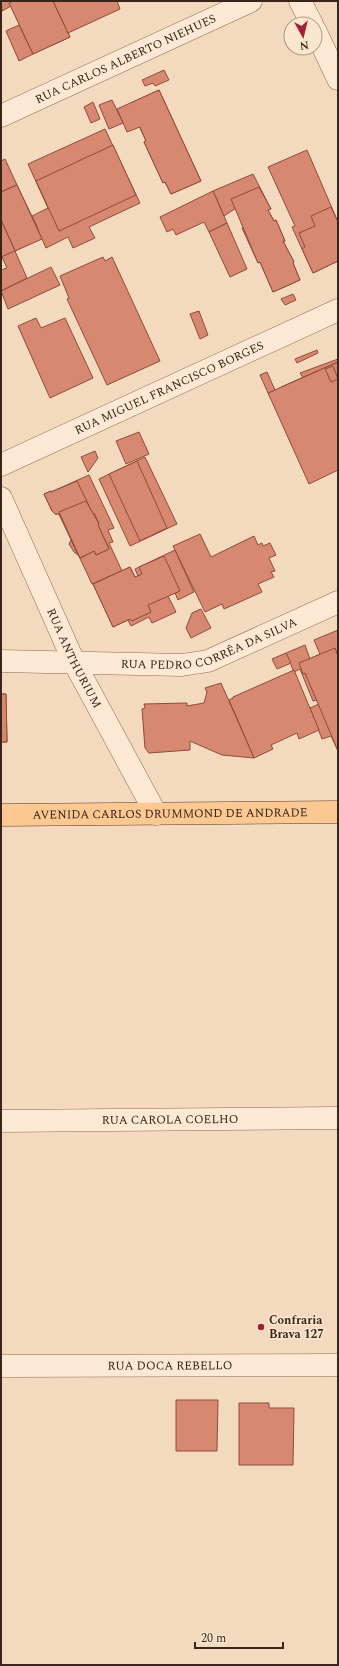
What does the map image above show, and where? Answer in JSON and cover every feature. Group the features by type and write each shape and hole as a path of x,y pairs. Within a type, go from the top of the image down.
{"main road":[{"name":"AVENIDA CARLOS DRUMMOND DE ANDRADE","path":"1,815 338,812"}],"street":[{"name":"RUA CARLOS ALBERTO NIEHUES","path":"1,116 251,1"},
{"path":"300,1 308,16"},
{"path":"323,47 338,80"},
{"name":"RUA MIGUEL FRANCISCO BORGES","path":"1,465 338,310"},
{"name":"RUA ANTHURIUM","path":"1,498 74,662 156,814"},
{"name":"RUA PEDRO CORRÊA DA SILVA","path":"1,661 182,665 208,661 338,602"},
{"name":"RUA CAROLA COELHO","path":"1,1121 338,1118"},
{"name":"RUA DOCA REBELLO","path":"1,1366 338,1365"}],"building":[{"path":"1,1 53,1 70,37 33,54 11,6 2,11"},
{"path":"13,1 53,1 70,37 33,54 9,3"},
{"path":"53,1 117,1 120,9 68,33"},
{"path":"19,25 33,54 19,61 6,31"},
{"path":"164,70 169,80 155,86 153,83 145,86 142,80"},
{"path":"159,90 201,181 171,194 165,182 163,183 144,142 146,141 129,104"},
{"path":"159,90 201,181 171,194 165,182 163,183 144,142 146,141 140,127 127,132 117,109"},
{"path":"112,100 123,123 109,129 99,105"},
{"path":"93,102 100,119 91,123 84,107"},
{"path":"105,129 140,203 89,227 95,238 73,248 68,237 46,248 32,216 48,208 28,164"},
{"path":"113,145 136,195 59,231 36,181"},
{"path":"307,150 338,222 338,261 313,273 292,227 295,226 268,167"},
{"path":"5,159 17,185 1,192 1,161"},
{"path":"253,174 271,209 268,210 274,221 276,220 285,241 283,241 294,262 293,263 300,280 273,292 260,262 258,263 242,228 244,227 236,208 224,216 213,191"},
{"path":"17,185 38,229 25,235 29,244 15,251 1,220 1,192"},
{"path":"17,185 42,239 15,251 1,220 1,192"},
{"path":"259,187 271,209 268,210 274,221 276,220 285,241 283,241 294,262 293,263 300,280 273,292 260,262 258,263 231,199"},
{"path":"213,191 227,223 209,232 204,222 176,235 173,229 167,232 160,217"},
{"path":"331,207 338,222 338,261 313,273 302,249 305,247 299,233 315,226 311,216"},
{"path":"1,220 27,278 1,291 1,270 7,268 2,257 1,258"},
{"path":"1,220 15,251 1,257"},
{"path":"227,223 247,269 230,277 209,232"},
{"path":"103,257 105,261 112,257 160,361 107,385 67,299 69,298 60,276"},
{"path":"51,267 60,285 8,309 1,291"},
{"path":"293,294 296,300 285,305 281,299"},
{"path":"199,311 208,335 200,339 190,314"},
{"path":"36,318 41,328 65,318 93,378 50,398 18,326"},
{"path":"317,350 318,353 297,363 295,359"},
{"path":"338,359 338,362 303,378 300,373"},
{"path":"338,362 338,454 318,463 292,406 290,407 281,387"},
{"path":"338,362 338,470 309,484 268,393"},
{"path":"333,366 338,379 331,382 325,369"},
{"path":"267,372 275,390 268,393 260,375"},
{"path":"139,432 149,454 126,464 116,441"},
{"path":"95,451 98,458 88,472 81,457"},
{"path":"145,457 177,524 130,546 99,479"},
{"path":"137,461 167,528 140,541 109,474"},
{"path":"89,475 114,528 108,530 113,542 109,543 122,571 92,584 59,514 55,514 52,511 44,494"},
{"path":"77,481 93,514 94,513 109,549 96,555 94,551 80,558 59,514 55,514 52,511 44,494"},
{"path":"86,501 99,524 98,525 109,549 96,555 94,551 80,558 59,512"},
{"path":"200,534 211,557 254,536 258,545 262,543 263,546 270,543 276,555 269,558 275,571 271,572 274,577 258,584 262,592 224,609 222,604 205,612 173,546"},
{"path":"71,540 78,555 69,544"},
{"path":"175,550 194,592 178,600 175,593 168,596 176,612 152,623 149,617 131,626 128,620 113,627 93,584 130,567 135,577 138,576 135,569"},
{"path":"164,556 180,591 148,605 151,612 132,621 130,619 113,627 93,584 130,567 135,577 142,574 139,567"},
{"path":"201,609 211,628 191,638 186,628 192,613"},
{"path":"338,630 338,751 331,736 322,739 310,708 319,704 317,700 313,701 300,669 294,672 286,653 305,645 310,659 320,654 314,640"},
{"path":"335,648 338,656 338,751 305,673 303,674 299,663"},
{"path":"286,653 291,663 277,669 272,659"},
{"path":"294,670 319,730 299,739 297,733 271,745 273,749 254,758 229,700"},
{"path":"221,683 254,758 222,755 190,741 190,750 149,753 145,748 142,709 145,708 144,704 187,703 187,706 204,703 207,692 205,688"},
{"path":"1,694 6,694 7,742 1,742"},
{"path":"1,694 6,694 7,742 1,742"},
{"path":"176,1400 218,1400 217,1451 176,1451"},
{"path":"239,1403 269,1403 269,1408 294,1408 293,1465 239,1465"}],"place":[{"name":"Confraria Brava 127","path":"261,1327"}]}
